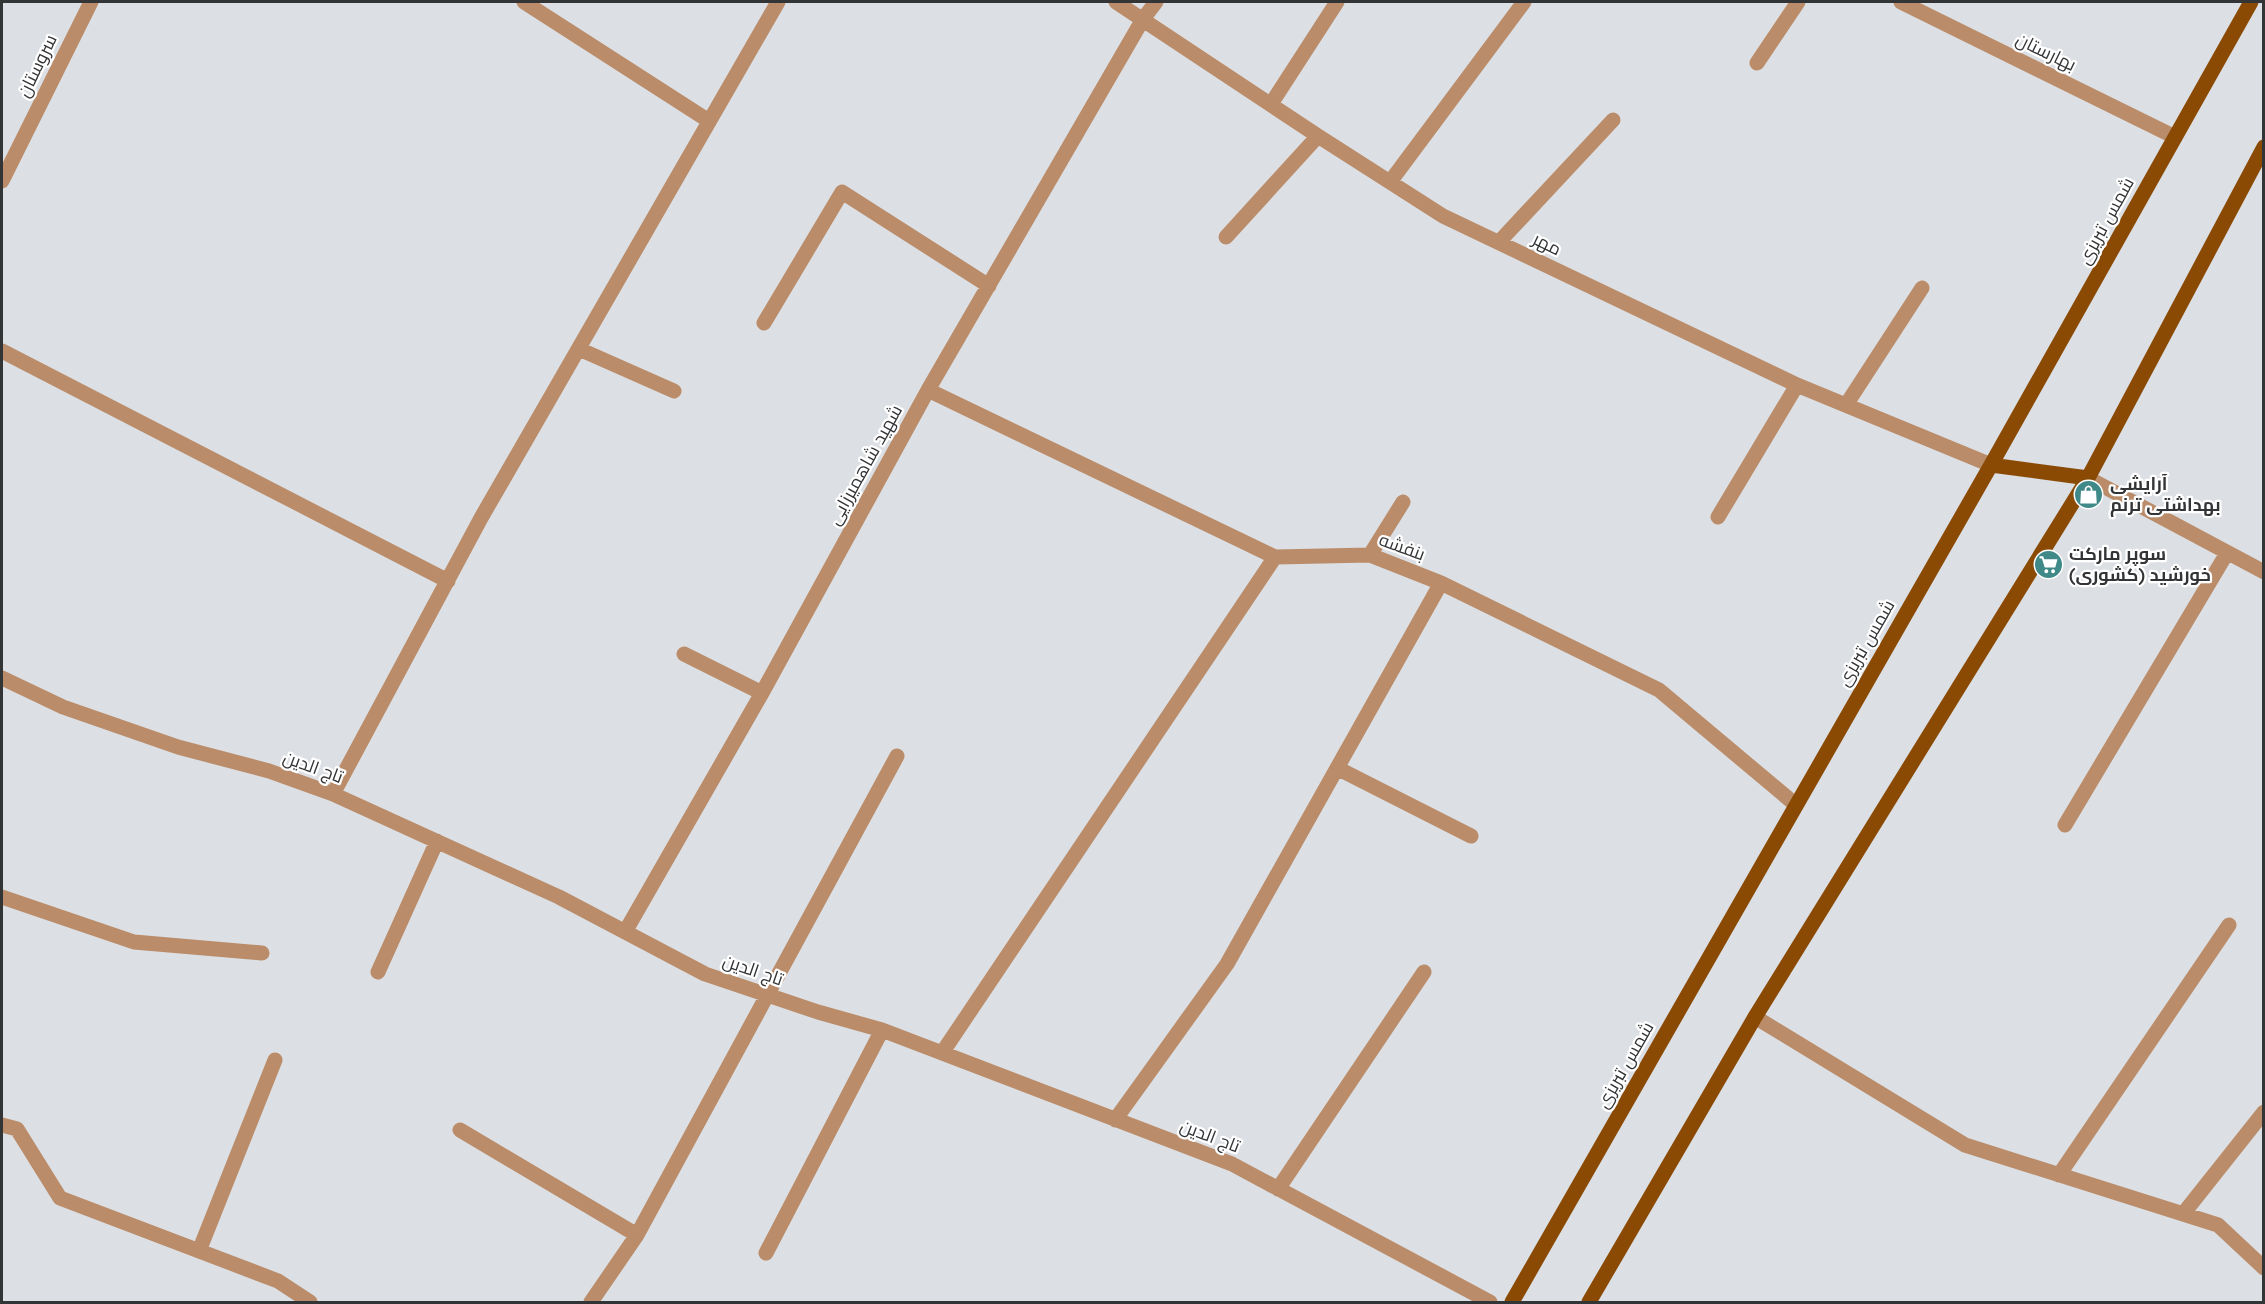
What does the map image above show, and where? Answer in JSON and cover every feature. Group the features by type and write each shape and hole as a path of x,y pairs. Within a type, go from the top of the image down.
{"main road":[{"name":"شمس تبریزی","path":"1512,1302 1991,465 2251,2"},
{"path":"1589,1302 1755,1017 2088,478 2264,147"},
{"path":"1991,465 2088,478"}],"street":[{"name":"سروستان","path":"2,181 91,2"},
{"path":"524,2 709,121"},
{"path":"333,794 448,581 778,2"},
{"name":"مهر","path":"1116,2 1443,216 1797,385 1991,465"},
{"name":"شهید شاهمیرزایی","path":"625,932 762,693 928,390 1143,19 1156,2"},
{"path":"1271,104 1337,2"},
{"path":"1390,182 1524,2"},
{"path":"1757,63 1798,2"},
{"name":"بهارستان","path":"1901,2 2175,138"},
{"path":"1499,242 1613,120"},
{"path":"1226,237 1318,136"},
{"path":"764,322 842,192 988,286"},
{"path":"1846,405 1922,288"},
{"path":"579,349 674,391"},
{"path":"2,351 448,581"},
{"path":"1718,517 1797,385"},
{"name":"بنفشه","path":"928,390 1275,557 1370,555 1441,582 1659,690 1796,806"},
{"path":"2088,478 2263,572"},
{"path":"1370,555 1404,502"},
{"path":"2065,825 2228,553"},
{"path":"942,1053 1275,557"},
{"path":"1115,1120 1227,964 1441,582"},
{"path":"684,654 762,693"},
{"name":"تاج الدین","path":"2,678 63,707 178,747 269,771 333,794 559,897 705,974 766,996 882,1030 1232,1164 1490,1302"},
{"path":"591,1302 637,1235 897,756"},
{"path":"1337,768 1471,836"},
{"path":"378,972 437,841"},
{"path":"2,897 134,942 262,953"},
{"path":"2059,1175 2229,925"},
{"path":"1278,1189 1424,972"},
{"path":"1755,1017 1965,1145 2218,1225 2264,1268"},
{"path":"766,1253 882,1030"},
{"path":"199,1251 276,1060"},
{"path":"2183,1214 2264,1112"},
{"path":"2,1125 16,1130 60,1198 278,1281 310,1302"},
{"path":"460,1130 637,1235"}],"place":[{"name":"آرایشی بهداشتی ترنم","path":"2089,494"},
{"name":"سوپر مارکت خورشید (کشوری)","path":"2048,564"}]}
